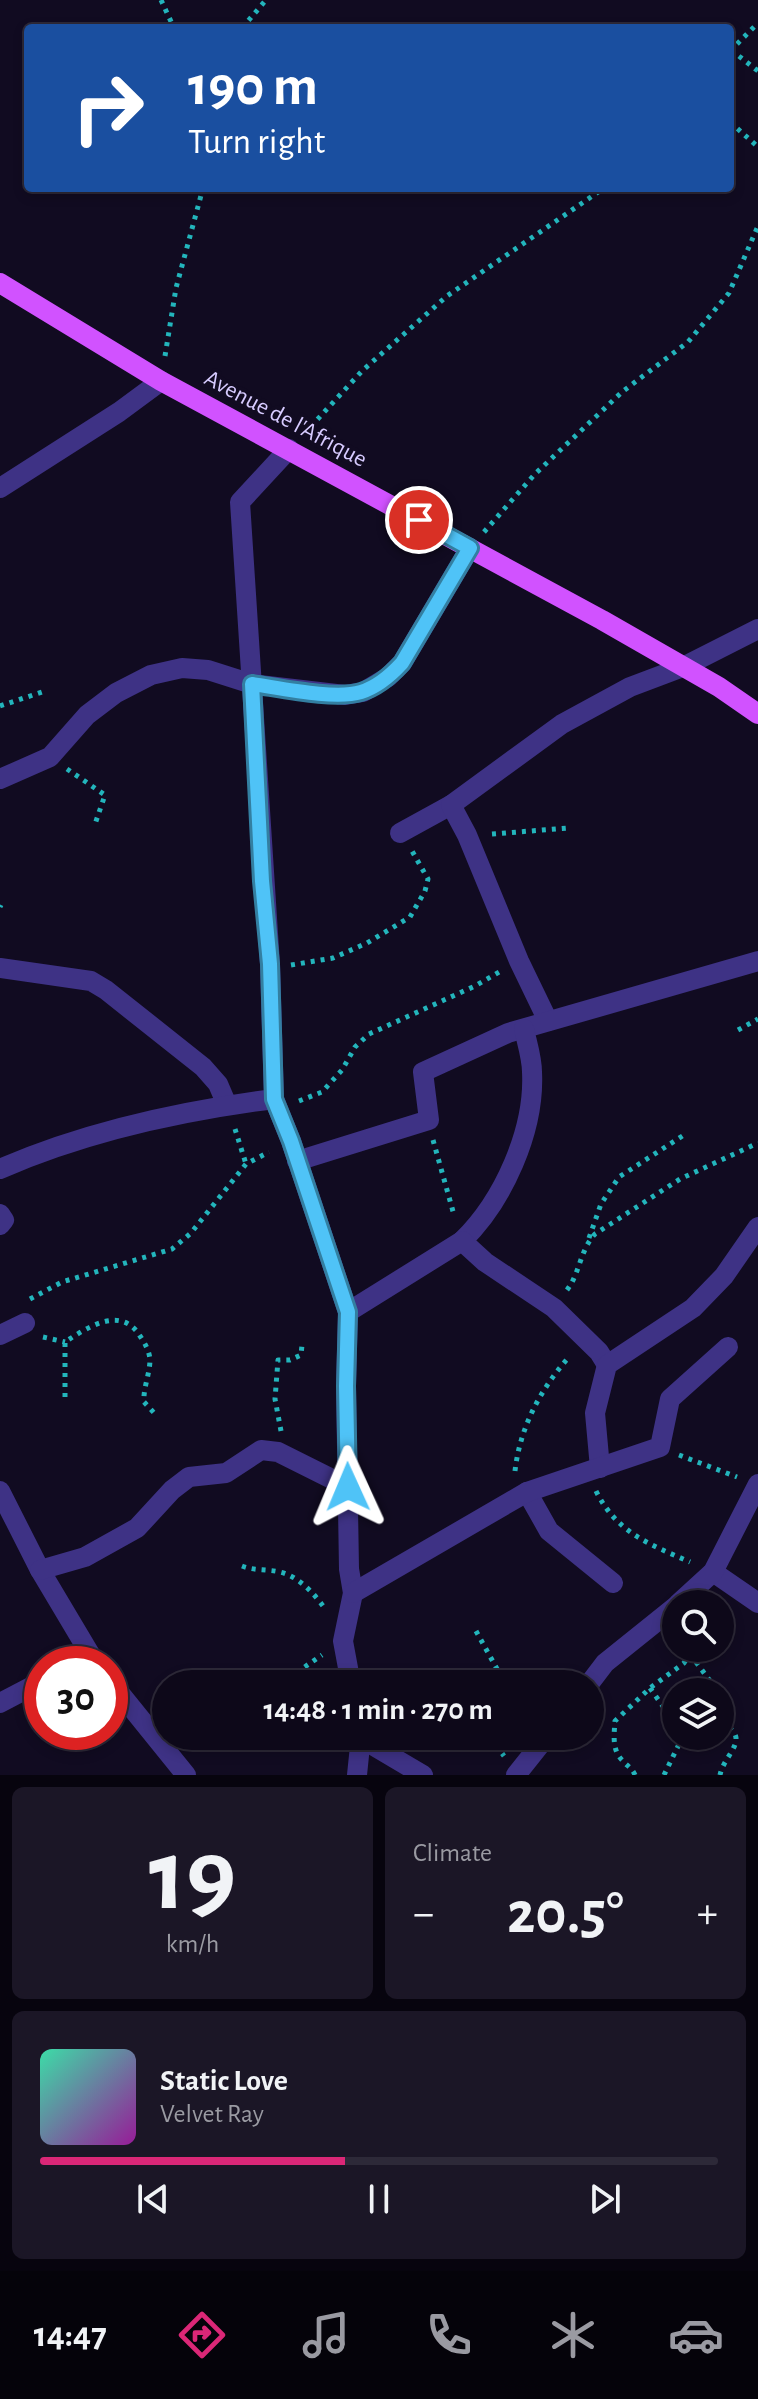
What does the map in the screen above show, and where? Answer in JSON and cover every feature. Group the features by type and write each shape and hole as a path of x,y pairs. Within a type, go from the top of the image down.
{"main road":[{"name":"Avenue de l'Afrique","path":"0,283 161,381 470,548 683,667 758,714"}],"street":[{"path":"0,488 119,412 161,381"},
{"path":"289,449 240,502 276,1104 348,1312 349,1569 353,1593 343,1641 348,1670"},
{"path":"0,779 50,757 87,715 116,693 151,675 182,668 208,670 252,684 345,695 363,692 388,677 402,663 470,548"},
{"path":"400,833 451,805 562,724 630,687 683,667 758,629"},
{"path":"451,805 548,1021"},
{"path":"297,1161 429,1120 423,1072 508,1033 758,961"},
{"path":"0,968 91,981 106,990 203,1067 218,1084 227,1105"},
{"path":"348,1312 462,1241 480,1224 500,1195 519,1150 530,1106 532,1071 524,1029"},
{"path":"0,1169 115,1128 227,1105 276,1104"},
{"path":"0,1214 4,1220 0,1225"},
{"path":"593,1470 595,1413 607,1365 693,1308 724,1276 758,1227"},
{"path":"462,1241 485,1262 554,1308 599,1352 607,1365"},
{"path":"0,1335 25,1323"},
{"path":"353,1593 527,1492 660,1447 670,1399 728,1347"},
{"path":"40,1570 85,1557 137,1528 172,1490 189,1477 226,1473 261,1450 278,1452 348,1487"},
{"path":"693,1590 713,1572 758,1485"},
{"path":"0,1491 82,1646"},
{"path":"527,1492 549,1531 613,1583"},
{"path":"713,1572 758,1603"},
{"path":"600,1670 662,1617"},
{"path":"0,1703 24,1690"},
{"path":"128,1703 186,1775"},
{"path":"357,1775 360,1750"},
{"path":"383,1750 423,1775"},
{"path":"516,1775 536,1750"}],"path":[{"path":"161,0 172,24"},
{"path":"245,24 266,0"},
{"path":"734,48 758,23"},
{"path":"734,53 758,71"},
{"path":"734,126 758,147"},
{"path":"161,381 176,288 202,192"},
{"path":"289,449 362,371 447,296 598,192"},
{"path":"470,548 535,474 622,392 688,342 729,293 758,226"},
{"path":"0,706 42,692"},
{"path":"50,757 105,795 94,827"},
{"path":"467,835 569,828"},
{"path":"270,964 302,965 333,958 367,943 410,917 425,891 428,879 400,833"},
{"path":"276,1104 322,1092 342,1070 355,1047 369,1034 475,986 519,961"},
{"path":"738,1030 758,1019"},
{"path":"227,1105 246,1164"},
{"path":"429,1120 462,1241"},
{"path":"554,1308 572,1284 601,1204 619,1177 687,1133"},
{"path":"156,1415 144,1402 150,1359 146,1345 137,1331 125,1321 107,1320 65,1342 36,1334 25,1323 24,1307 30,1299 62,1282 172,1249 191,1233 246,1164 291,1141"},
{"path":"587,1243 595,1234 663,1189 758,1143"},
{"path":"527,1492 517,1479 515,1469 522,1440 535,1406 552,1376 585,1340"},
{"path":"65,1342 65,1397"},
{"path":"278,1452 282,1427 275,1399 278,1360 290,1360 301,1355 302,1345"},
{"path":"660,1447 758,1485"},
{"path":"593,1470 607,1512 622,1526 649,1544 713,1572"},
{"path":"242,1566 258,1571 282,1572 302,1584 323,1605 343,1641 301,1670"},
{"path":"476,1631 498,1670"},
{"path":"635,1775 634,1770 619,1758 614,1743 615,1721 650,1688 685,1662"},
{"path":"650,1688 662,1705"},
{"path":"664,1775 676,1750"},
{"path":"720,1775 722,1766 734,1750"}],"route":[{"path":"348,1487 348,1312 274,1099 270,964 262,881 252,684 345,695 363,692 388,677 402,663 470,548 419,520"}]}
